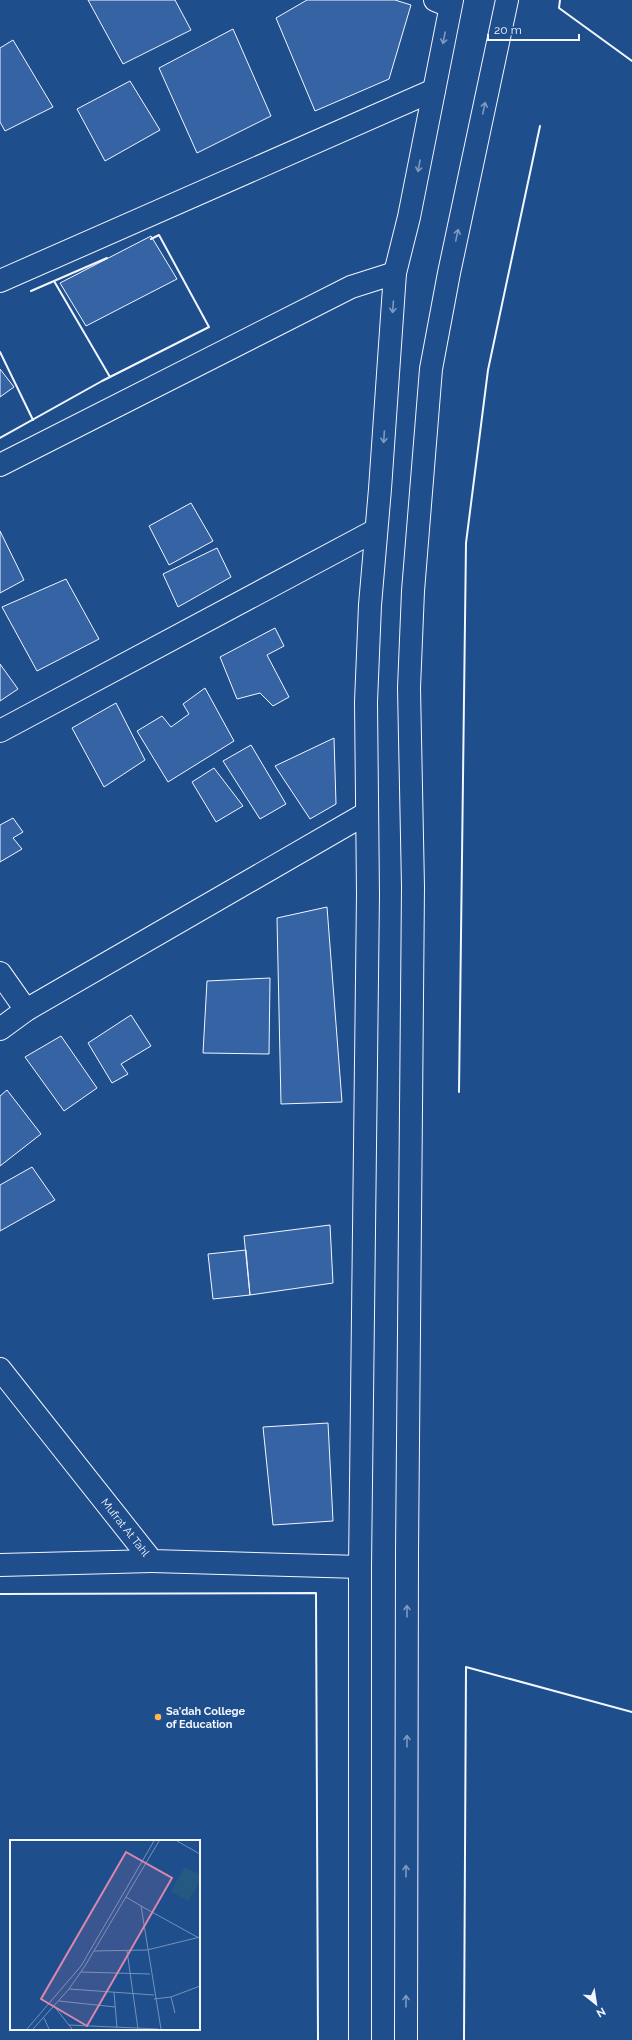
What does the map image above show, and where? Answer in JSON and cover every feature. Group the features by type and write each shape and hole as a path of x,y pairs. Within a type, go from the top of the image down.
{"main road":[{"path":"406,2040 407,1553 414,888 408,688 412,599 431,369 448,273 507,0"},
{"path":"360,2040 360,1567 368,894 366,702 370,605 395,273 409,217 434,90 446,2"},
{"path":"0,281 434,90"},
{"path":"0,464 351,287 395,273"},
{"path":"0,731 376,530"},
{"path":"0,1029 26,1010 367,814"},
{"path":"0,973 26,1010"},
{"name":"Mufrat At Tahl","path":"0,1369 152,1561 360,1567"},
{"path":"0,1565 152,1561"}],"building":[{"path":"88,0 175,0 191,30 123,64"},
{"path":"307,0 395,0 411,5 389,79 315,111 276,18"},
{"path":"233,29 271,116 197,153 159,68"},
{"path":"13,40 53,107 5,131 0,122 0,48"},
{"path":"130,81 160,130 105,161 77,109"},
{"path":"151,236 177,279 86,326 60,283"},
{"path":"0,369 14,387 0,397"},
{"path":"191,503 213,541 169,565 149,526"},
{"path":"0,531 24,580 0,593"},
{"path":"217,548 231,577 178,607 163,574"},
{"path":"66,579 99,639 37,671 2,607"},
{"path":"275,628 284,646 267,655 289,697 273,706 260,693 237,699 220,657"},
{"path":"0,664 18,689 0,701"},
{"path":"205,688 234,741 168,782 137,731 162,716 171,727 189,714 183,704"},
{"path":"116,703 145,760 104,787 72,728"},
{"path":"334,738 336,804 310,819 275,766"},
{"path":"251,745 286,804 260,819 223,761"},
{"path":"214,768 243,806 216,822 192,782"},
{"path":"13,818 23,832 13,838 22,849 0,862 0,825"},
{"path":"327,907 342,1102 281,1104 277,918"},
{"path":"270,978 269,1054 203,1053 207,981"},
{"path":"131,1015 151,1046 121,1064 128,1074 112,1083 88,1043"},
{"path":"61,1036 97,1088 64,1111 25,1057"},
{"path":"7,1090 41,1134 0,1166 0,1096"},
{"path":"32,1167 55,1200 0,1231 0,1185"},
{"path":"330,1225 333,1283 250,1295 244,1236"},
{"path":"246,1250 250,1295 213,1299 208,1254"},
{"path":"328,1423 333,1521 273,1525 263,1427"}],"wall":[{"path":"560,0 559,8 632,61"},
{"path":"459,1092 466,543 488,370 540,126"},
{"path":"0,438 102,381 209,327 159,235 151,239"},
{"path":"31,291 107,258"},
{"path":"54,281 110,377"},
{"path":"0,352 33,420"},
{"path":"0,1594 316,1593 318,2040"},
{"path":"464,2040 466,1667 632,1712"}],"place":[{"name":"Sa'dah College of Education","path":"158,1717"}]}
